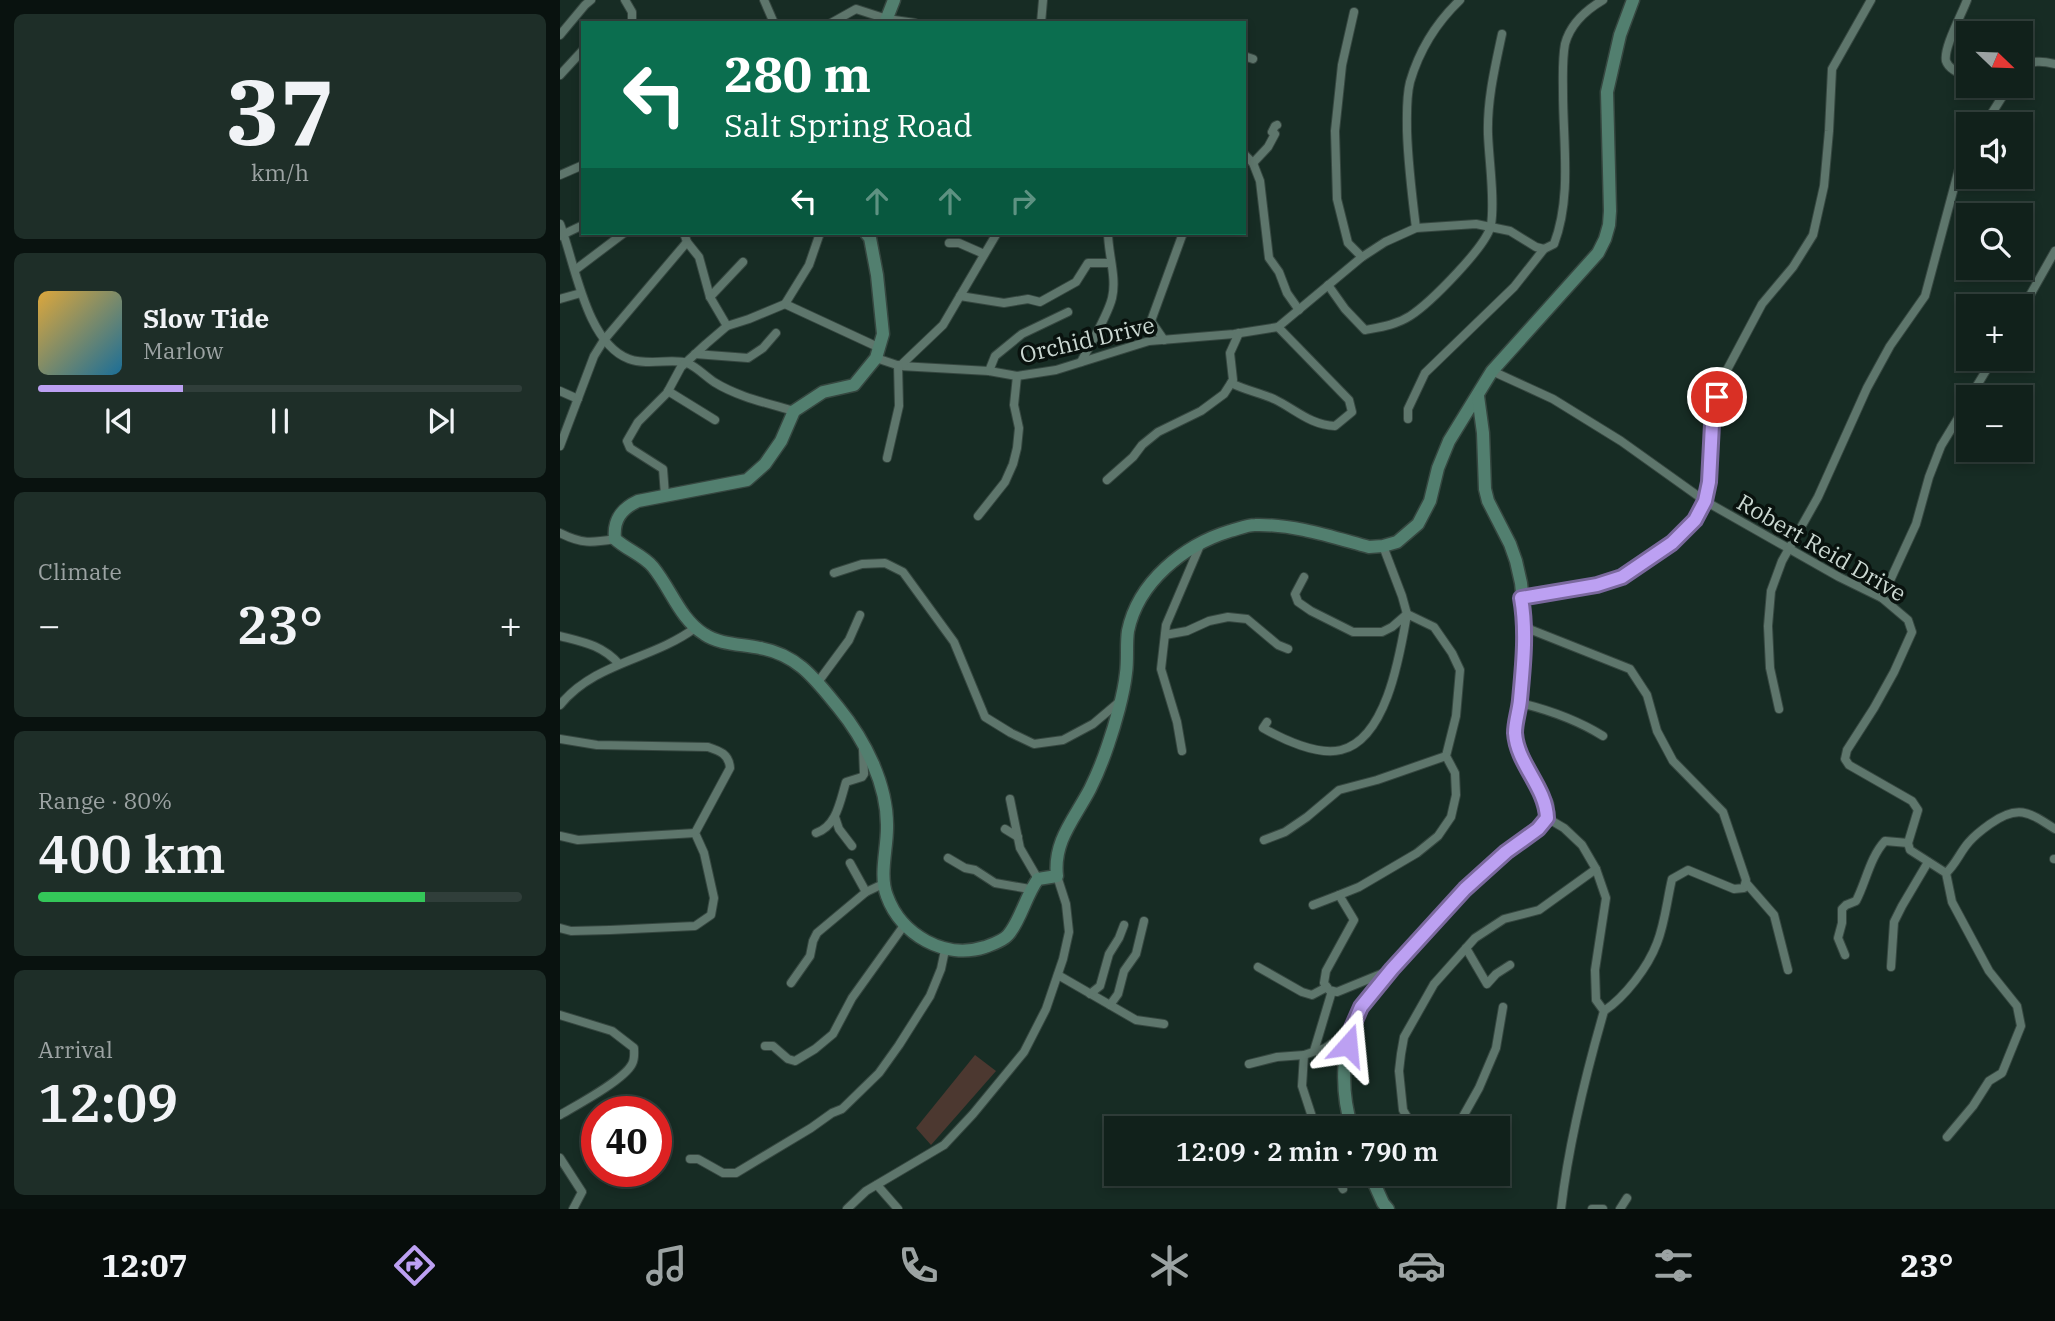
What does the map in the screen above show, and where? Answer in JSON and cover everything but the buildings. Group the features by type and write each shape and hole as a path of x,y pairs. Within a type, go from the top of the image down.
{"street":[{"path":"560,35 591,0"},
{"path":"625,0 632,12 632,21"},
{"path":"764,0 773,21"},
{"path":"835,21 856,9 886,21 894,0"},
{"path":"1041,21 1043,0"},
{"path":"1416,228 1408,159 1407,103 1410,83 1430,37 1461,0"},
{"path":"1408,419 1408,409 1425,373 1514,287 1544,249 1554,244 1564,209 1565,46 1579,18 1603,0"},
{"path":"847,1209 866,1191 944,1145 1024,1052 1046,1009 1069,932 1066,904 1055,863 1060,841 1065,828 1091,787 1115,726 1126,674 1128,632 1133,613 1142,597 1172,562 1218,535 1251,525 1286,526 1369,547 1397,542 1418,524 1430,501 1438,468 1449,442 1492,370 1589,265 1605,239 1610,211 1607,92 1620,35 1633,0"},
{"path":"1521,598 1597,585 1622,577 1672,543 1695,520 1705,501 1709,482 1712,424 1717,397 1728,368 1762,304 1793,267 1813,235 1824,186 1832,69 1871,0"},
{"path":"1959,21 1967,0"},
{"path":"1354,12 1342,65 1335,131 1337,199 1348,243 1362,257"},
{"path":"1956,28 1946,60 1950,68 1956,71"},
{"path":"1328,285 1345,309 1365,330 1392,325 1411,315 1438,292 1482,244 1491,226 1488,132 1490,94 1502,33"},
{"path":"560,75 581,52"},
{"path":"2034,61 2055,64"},
{"path":"1253,163 1268,147 1277,125"},
{"path":"1246,156 1253,163 1260,181 1269,258 1298,310"},
{"path":"560,175 581,165"},
{"path":"1779,709 1770,668 1768,626 1771,591 1782,561 1818,497 1867,388 1890,346 1925,296 1956,180"},
{"path":"560,224 581,293 595,325 604,340 626,358 644,363 686,362 714,382 734,392 794,411"},
{"path":"1231,383 1276,400 1296,413 1325,426 1335,426 1352,412 1349,400 1278,327 1298,310 1362,257 1385,242 1416,228 1476,224 1491,226 1510,231 1544,249"},
{"path":"562,235 581,226"},
{"path":"575,270 621,235"},
{"path":"685,235 699,257 710,297 727,326"},
{"path":"665,495 663,469 630,449 627,441 638,422 668,391 674,377 686,362 727,326 785,304 809,265 819,235"},
{"path":"615,539 614,529 625,507 638,501 747,480 765,464 776,449 794,411 823,392 854,385 878,353 883,334 870,235"},
{"path":"887,458 899,406 899,366 943,325 996,235"},
{"path":"1081,362 1112,298 1113,274 1108,235"},
{"path":"1164,340 1152,321 1182,235"},
{"path":"560,446 594,356 604,340 687,242"},
{"path":"949,243 959,243 984,254"},
{"path":"2031,294 2055,251"},
{"path":"710,297 743,262"},
{"path":"960,296 1004,303 1028,299 1040,302 1076,282 1088,264 1111,263"},
{"path":"560,299 581,293"},
{"name":"Orchid Drive","path":"785,304 899,366 989,371 1017,376 1056,370 1149,341 1278,327"},
{"path":"989,371 995,356 1022,334 1068,312"},
{"path":"695,354 748,358 763,348 776,333"},
{"path":"1107,480 1158,432 1201,411 1224,394 1233,380 1230,353 1239,333"},
{"name":"Robert Reid Drive","path":"1492,370 1564,406 1621,441 1705,501 1882,598 1908,620 1912,632 1894,672 1847,750 1846,759 1849,765 1912,801 1918,810 1908,843"},
{"path":"978,516 1005,482 1013,464 1019,428 1014,405 1017,376"},
{"path":"560,391 578,399"},
{"path":"668,391 715,420"},
{"path":"1348,1116 1344,1085 1345,1061 1351,1030 1361,1007 1465,889 1506,852 1538,829 1547,818 1546,804 1518,747 1515,731 1520,703 1524,627 1517,561 1488,501 1485,489 1483,433 1478,396"},
{"path":"1882,598 1916,524 1941,446 1956,422"},
{"path":"560,533 588,544 615,539 651,565 685,618 695,628 708,637 785,655 818,682 841,711 875,768 886,810 883,884 891,905 918,936 945,950 966,951 994,944 1008,936 1034,884 1020,848 1010,799"},
{"path":"1182,751 1177,722 1161,669 1166,625 1201,543"},
{"path":"1267,722 1264,728 1285,740 1314,749 1340,751 1356,742 1370,729 1387,703 1407,614 1383,546"},
{"path":"834,572 862,564 885,563 903,572 954,642 985,717 1034,744 1063,740 1093,724 1119,702"},
{"path":"1304,577 1295,594 1298,602 1353,632 1381,632 1392,627 1407,614"},
{"path":"1313,905 1359,887 1417,853 1438,836 1451,817 1456,795 1455,774 1446,756 1456,716 1460,670 1452,653 1434,628 1407,614"},
{"path":"818,682 849,640 860,615"},
{"path":"1165,635 1188,631 1209,621 1228,617 1247,619 1278,645 1288,649"},
{"path":"1524,627 1630,669 1647,695 1657,731 1673,761 1723,812 1747,884 1774,915 1788,970"},
{"path":"560,705 576,688 596,675 619,663 679,640 695,628"},
{"path":"560,636 597,645 619,663"},
{"path":"1520,703 1548,710 1603,736"},
{"path":"560,739 597,745 708,747 724,753 730,768 695,833"},
{"path":"816,833 825,829 835,817 844,796 846,782 864,774 862,743"},
{"path":"1264,840 1285,832 1339,790 1446,756"},
{"path":"1946,873 1975,836 2007,813 2019,811 2031,814 2055,829"},
{"path":"835,817 839,830 852,846"},
{"path":"1547,818 1564,828 1582,845 1596,869 1606,898 1595,970 1596,999 1604,1012"},
{"path":"1005,829 1018,836"},
{"path":"560,836 579,839 695,833"},
{"path":"560,928 610,930 695,926 711,915 714,898 704,853 695,833"},
{"path":"1844,955 1838,938 1843,909 1856,901 1872,861 1885,841 1908,843 1910,850 1946,873 1952,902 1989,971 2017,1006 2021,1026 2002,1073 1989,1081 1973,1106 1947,1137"},
{"path":"948,858 995,883 1034,884 1057,876"},
{"path":"1891,967 1894,922 1928,862"},
{"path":"850,863 866,892"},
{"path":"1406,1116 1403,1110 1399,1071 1404,1037 1434,985 1475,938 1504,919 1539,910 1596,869"},
{"path":"1561,1209 1576,1115 1604,1012 1616,1003 1651,957 1662,926 1672,879 1688,870 1734,889 1744,888 1747,884"},
{"path":"791,983 810,956 817,933 866,892 883,884"},
{"path":"1339,895 1354,920 1326,971 1324,983 1337,992 1392,969"},
{"path":"1110,1005 1118,995 1124,971 1136,954 1144,921"},
{"path":"765,1046 773,1046 788,1059 795,1061 833,1034 852,999 905,923"},
{"path":"1090,994 1100,986 1109,954 1124,925"},
{"path":"1466,948 1487,984 1510,965"},
{"path":"690,1158 698,1159 723,1173 736,1173 842,1109 879,1073 916,1020 930,996 945,950"},
{"path":"1258,967 1302,992 1312,995 1329,989"},
{"path":"1058,975 1136,1020 1164,1024"},
{"path":"1314,1051 1329,989"},
{"path":"1463,1116 1496,1048 1503,1007"},
{"path":"560,1015 612,1031 634,1048 634,1062 626,1072 560,1115"},
{"path":"1249,1064 1277,1056 1304,1055 1325,1048 1351,1030"},
{"path":"1304,1055 1302,1086 1311,1116"},
{"path":"560,1158 582,1192 573,1209"},
{"path":"877,1185 896,1208"},
{"path":"1375,1186 1388,1209"},
{"path":"1620,1209 1628,1198"},
{"path":"1592,1209 1603,1209"}],"shaded area":[{"path":"975,1055 996,1071 931,1145 916,1128"}],"route":[{"path":"1348,1045 1361,1007 1392,969 1465,889 1506,852 1538,829 1547,818 1546,804 1518,747 1515,731 1524,647 1524,612 1521,598 1597,585 1622,577 1672,543 1695,520 1705,501 1709,482 1712,424 1717,397"}]}
